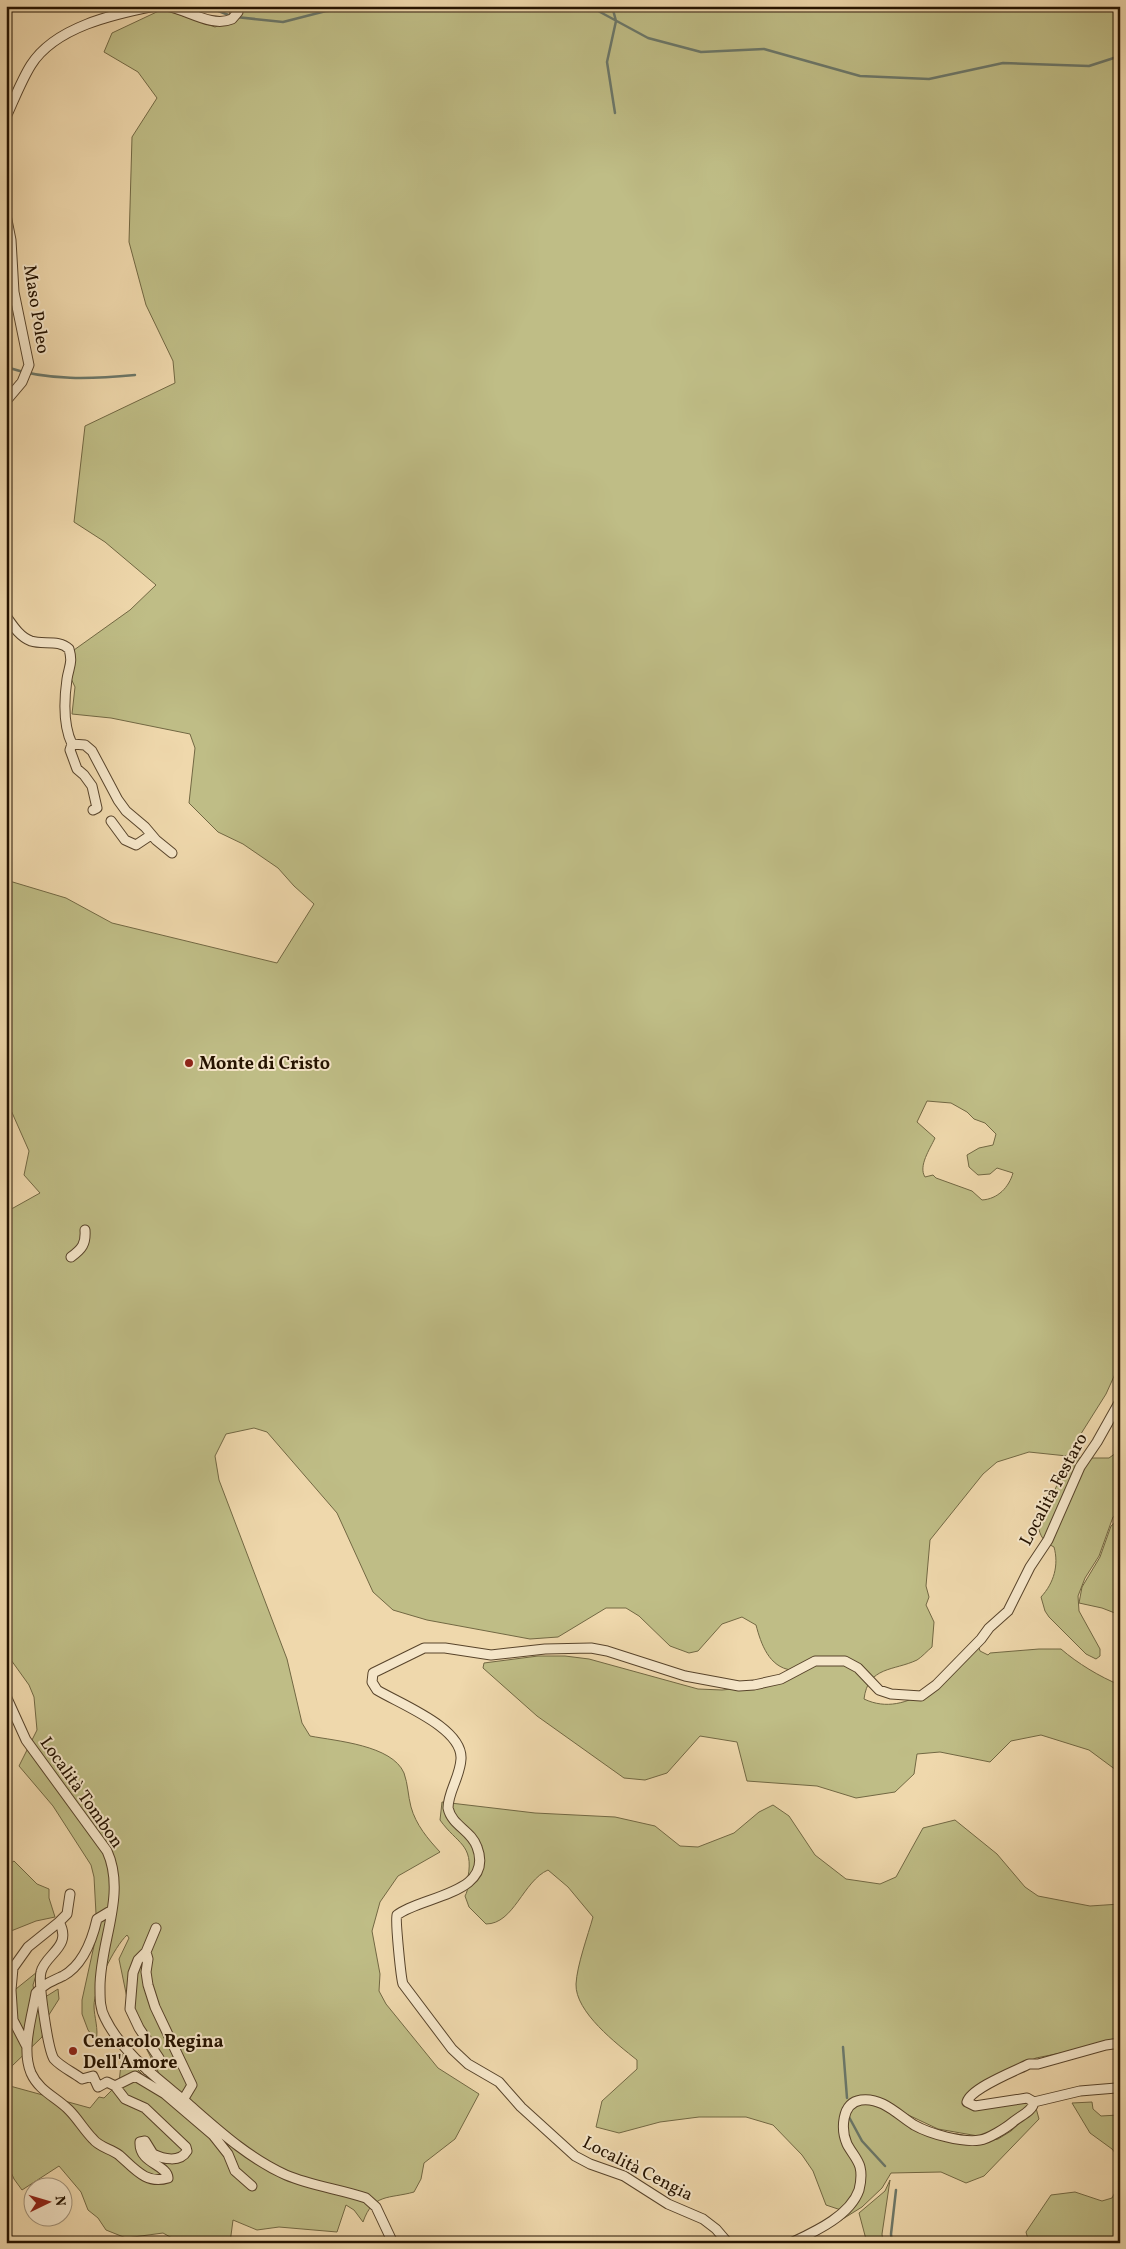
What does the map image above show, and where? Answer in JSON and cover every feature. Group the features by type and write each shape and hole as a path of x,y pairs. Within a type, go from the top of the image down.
{"street":[{"path":"6,117 32,64 53,41 84,26 155,6"},
{"path":"166,6 198,17 222,21 234,14"},
{"name":"Maso Poleo","path":"6,215 11,240 14,292 29,365 26,375 6,402"},
{"path":"6,616 16,630 29,640 62,644 68,647 72,663 64,704 66,733 72,744 70,750 77,769 92,786 97,808 92,810"},
{"path":"72,744 85,745 92,751 118,800 126,811 172,853"},
{"path":"111,821 125,840 136,845 151,834"},
{"path":"71,1257 82,1248 86,1240 85,1230"},
{"name":"Località Festaro","path":"591,1648 686,1676 739,1686 768,1683 815,1661 845,1661 858,1668 879,1690 891,1694 920,1696 936,1685 981,1639 989,1628 1008,1611 1030,1567 1048,1540 1080,1466 1097,1442 1120,1401"},
{"name":"Località Cengia","path":"591,1648 536,1650 491,1655 445,1648 424,1648 373,1673 372,1682 377,1690 432,1719 444,1729 457,1746 461,1754 460,1763 448,1808 456,1824 475,1841 479,1857 476,1875 462,1888 420,1903 396,1915 395,1922 401,1957 401,1978 452,2049 468,2064 499,2082 521,2107 575,2156 590,2164 624,2176 668,2204 703,2219 716,2229 728,2243"},
{"name":"Località Tombon","path":"6,1696 26,1740 107,1851 111,1860 113,1876 112,1910 100,1970 101,2005 104,2018 112,2030 147,2070 234,2144 288,2176 366,2198 376,2206 393,2243"},
{"path":"58,1922 62,1936 60,1945 43,1966 41,1973 41,1987 49,2046 55,2059 82,2079 93,2076 98,2086 108,2082 115,2086 125,2099 145,2108 186,2147 187,2151 184,2156 178,2159 170,2159 153,2154 145,2141 140,2142 143,2155 165,2172 168,2178 146,2178 129,2166 118,2155 93,2140 68,2109 44,2091 31,2072 27,2047 13,2020 11,1990 13,1968 28,1947 67,1914 70,1894"},
{"path":"27,2047 36,1993 41,1987 64,1976 84,1955 92,1939 96,1919 112,1910"},
{"path":"147,2070 159,2058 132,2016 130,2000 133,1973 138,1960 146,1952 156,1928"},
{"path":"146,1952 148,1959 146,1972 148,1985 155,2007 192,2085 183,2100"},
{"path":"1116,2088 1080,2091 1034,2102 1027,2098 975,2106 969,2104 967,2100 981,2088 1029,2064 1038,2064 1106,2045 1120,2043"},
{"path":"115,2086 135,2076 165,2094 218,2140 228,2154 235,2171 252,2186"},
{"path":"791,2243 814,2232 842,2212 858,2192 861,2179 860,2168 847,2145 844,2119 847,2108 854,2102 873,2101 894,2110 924,2130 946,2137 981,2140 1011,2124 1028,2111 1034,2102"}],"shaded area":[{"path":"228,6 1120,6 1120,1363 1106,1394 1067,1456 1029,1452 997,1462 983,1474 930,1540 926,1586 929,1597 926,1605 934,1622 932,1647 917,1660 876,1675 866,1688 864,1699 880,1704 896,1704 912,1699 941,1681 979,1648 980,1651 988,1655 990,1653 1061,1649 1089,1669 1120,1685 1120,1773 1089,1750 1041,1735 1011,1741 990,1762 940,1752 917,1754 914,1774 895,1792 856,1798 817,1786 747,1781 737,1742 700,1736 667,1773 645,1780 624,1778 537,1716 483,1668 484,1663 538,1656 565,1656 589,1659 698,1689 722,1690 752,1687 791,1670 777,1664 767,1654 760,1640 756,1625 742,1617 722,1624 698,1651 689,1653 670,1646 639,1616 626,1608 606,1608 558,1637 530,1639 427,1620 393,1610 373,1592 337,1513 267,1432 254,1428 226,1434 215,1456 219,1480 287,1659 302,1723 310,1736 376,1750 398,1764 404,1773 411,1807 416,1820 440,1852 398,1876 380,1902 372,1931 380,1974 379,1991 386,2004 438,2068 479,2094 455,2139 424,2163 421,2179 414,2192 377,2202 367,2213 363,2222 354,2210 346,2205 337,2232 279,2227 257,2230 233,2220 230,2243 181,2243 163,2233 126,2238 106,2230 98,2218 88,2210 81,2192 72,2181 72,2176 67,2176 59,2166 44,2176 22,2176 22,2190 14,2179 6,2161 6,1997 37,1972 33,1985 35,1999 42,1999 58,1989 59,1999 45,2021 42,2037 12,2066 10,2086 90,2108 99,2097 104,2098 119,2083 122,2054 162,2094 170,2095 144,2044 127,1998 119,1959 129,1938 127,1935 111,1958 97,1989 94,2006 97,2032 96,2041 88,2030 82,2014 82,2000 97,1932 94,1877 91,1865 53,1806 19,1766 37,1730 34,1697 29,1685 6,1653 6,1212 40,1193 24,1175 29,1151 6,1099 6,880 66,898 112,923 277,963 314,904 278,868 243,844 218,832 189,803 195,748 190,734 111,718 72,714 75,687 68,672 74,650 130,610 156,585 105,542 74,522 85,426 175,383 173,361 146,305 129,242 132,137 157,98 138,72 104,52 112,33 163,9 215,27 229,21","holes":["927,1101 951,1103 967,1112 974,1119 985,1123 996,1134 993,1145 979,1148 967,1155 969,1167 978,1175 990,1174 997,1168 1013,1173 1006,1187 998,1195 988,1199 982,1200 972,1191 936,1178 933,1175 925,1177 923,1173 924,1163 935,1138 917,1122"]},
{"path":"1120,1450 1120,1514 1113,1517 1099,1556 1085,1578 1078,1596 1079,1611 1100,1649 1100,1656 1096,1659 1086,1654 1045,1611 1041,1597 1052,1580 1056,1560 1054,1547 1041,1536 1038,1525 1070,1458 1109,1458"},
{"path":"1120,1518 1120,1615 1102,1608 1079,1603 1082,1587 1100,1557 1111,1526"},
{"path":"442,1802 535,1813 615,1817 655,1826 680,1846 698,1847 734,1833 759,1812 773,1805 789,1816 815,1855 846,1879 880,1884 896,1877 923,1828 955,1820 997,1854 1025,1887 1038,1896 1090,1906 1120,1904 1120,2041 1036,2058 999,2076 965,2103 1022,2099 1033,2106 1009,2129 978,2136 938,2129 885,2104 863,2098 842,2119 858,2168 856,2191 841,2210 826,2205 813,2171 802,2155 773,2125 746,2117 699,2117 660,2122 619,2133 596,2127 602,2101 637,2069 637,2060 599,2026 582,2005 578,1995 576,1984 578,1968 593,1917 568,1887 548,1870 539,1875 504,1917 496,1922 486,1924 469,1907 465,1896 469,1858 463,1845 440,1820"},
{"path":"14,1861 37,1884 49,1889 49,1898 55,1917 36,1921 6,1933 6,1866"},
{"path":"1120,2089 1120,2159 1112,2149 1090,2133 1072,2103 1092,2102 1093,2109 1101,2116 1118,2115 1115,2093"},
{"path":"868,2102 948,2135 957,2134 987,2141 998,2139 1011,2131 1036,2108 1039,2119 984,2176 966,2183 941,2172 891,2173 882,2188 862,2207 825,2230 840,2215 863,2179 846,2134 849,2109"},
{"path":"890,2180 882,2234 883,2243 867,2243 859,2213 885,2191"},
{"path":"1120,2183 1120,2243 1080,2243 1078,2241 1076,2243 1029,2243 1026,2232 1051,2195 1075,2192 1102,2201 1112,2198"}],"waterway":[{"path":"206,6 231,16"},
{"path":"236,17 283,22 326,11 393,6"},
{"path":"589,6 648,38 701,52 764,49 860,76 929,79 1003,63 1089,66 1120,56"},
{"path":"612,6 616,21 607,62 615,113"},
{"path":"6,367 38,375 70,378 135,375"},
{"path":"843,2047 847,2098"},
{"path":"849,2117 862,2141 885,2166"},
{"path":"892,2243 891,2234 896,2190"}],"place":[{"name":"Monte di Cristo","path":"189,1063"},
{"name":"Cenacolo Regina Dell'Amore","path":"73,2051"}]}
